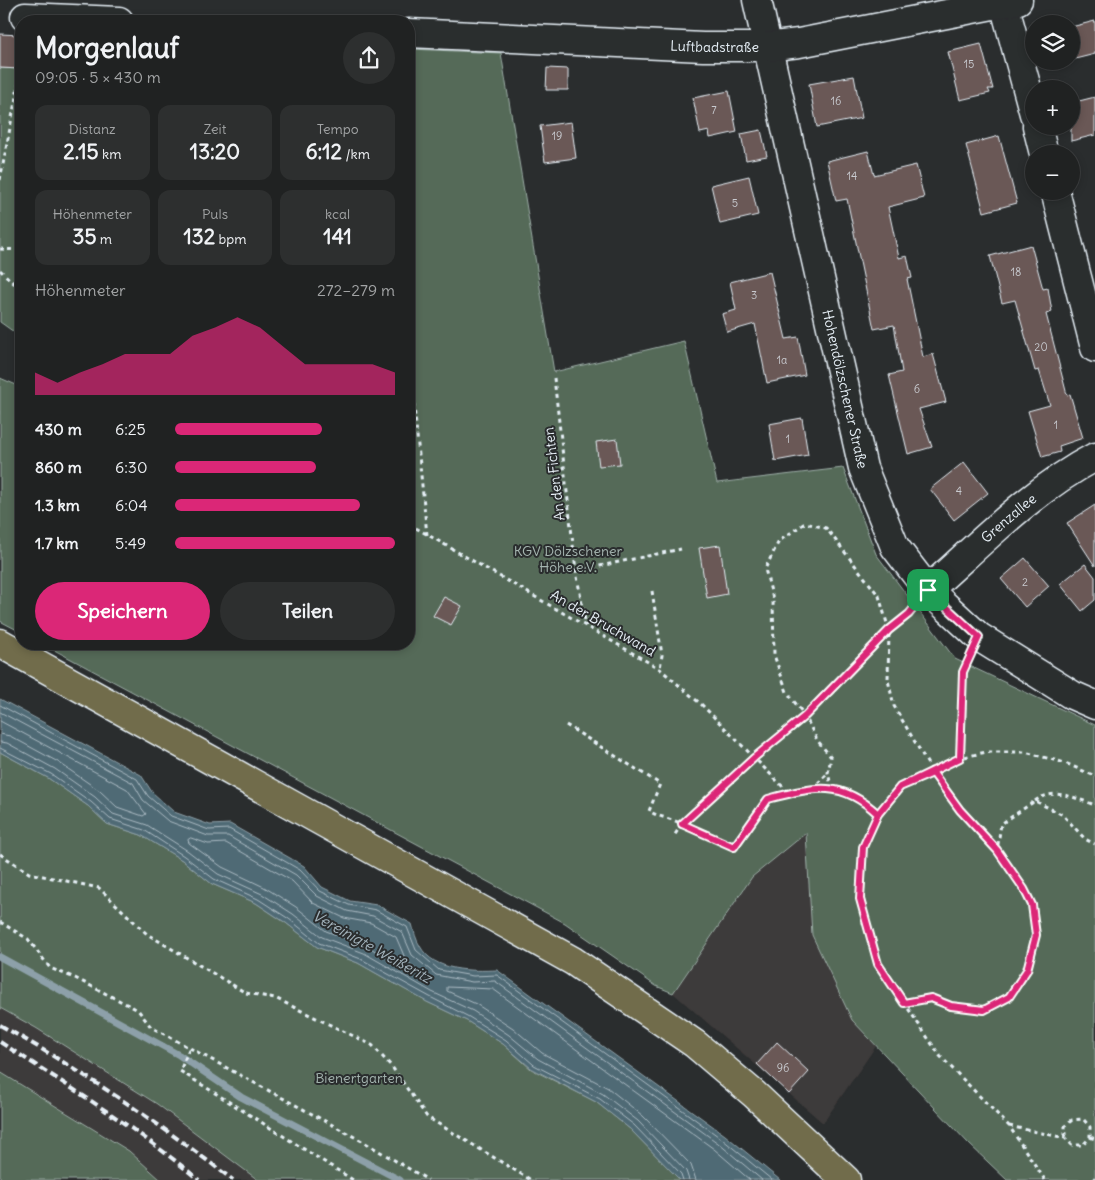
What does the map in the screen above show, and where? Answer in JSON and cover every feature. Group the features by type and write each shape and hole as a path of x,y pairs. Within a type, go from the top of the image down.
{"main road":[{"path":"0,643 573,961 688,1038 719,1062 846,1180"}],"street":[{"name":"Hohendölzschener Straße","path":"757,0 766,47 863,468 895,547 928,590 979,637 1084,700"},
{"name":"Luftbadstraße","path":"415,41 766,47 799,44 1008,1"},
{"path":"1008,1 1026,80"},
{"path":"1056,200 1095,348"},
{"name":"Grenzallee","path":"928,590 1025,504 1071,470 1095,457"}],"path":[{"path":"0,180 15,102"},
{"path":"0,249 15,250"},
{"path":"0,270 15,284"},
{"name":"An den Fichten","path":"554,378 576,571 586,627"},
{"path":"415,416 427,535"},
{"path":"832,789 828,773 831,756 817,740 805,716 787,692 774,655 773,599 765,569 779,541 805,523 826,528 879,596 889,630 888,680 894,706 933,773 960,810 997,850 1032,905 1036,935 1027,970 1009,997 984,1010 951,1006 931,998 904,1003"},
{"name":"An der Bruchwand","path":"415,528 660,668 702,706 790,793"},
{"path":"576,571 681,549"},
{"path":"674,836 682,824 755,757 805,716 889,630 909,614 928,590"},
{"path":"652,592 662,655 660,668"},
{"path":"960,758 963,672 979,637"},
{"path":"566,725 660,784 649,811 659,818 673,819 734,847 768,799 790,793 812,790 842,790 864,801 878,814"},
{"path":"1044,1180 1008,1126 940,1056 878,964 860,899 863,847 878,814 900,787 933,773 960,758 986,752 1025,752 1064,763 1095,776"},
{"path":"812,790 828,773"},
{"path":"997,850 1001,824 1043,795 1061,793 1095,805"},
{"path":"1035,800 1063,815 1085,839 1095,844"},
{"path":"0,854 29,873 99,888 147,934 246,993 275,998 372,1045 392,1067 427,1117 531,1180"},
{"path":"0,922 28,939 50,968 75,978 138,1010 151,1027 362,1141 428,1180"},
{"path":"189,1049 180,1071 353,1180"},
{"path":"1008,1126 1065,1138 1072,1145 1083,1145 1090,1138 1090,1127 1083,1119 1072,1120 1065,1126 1065,1138"},
{"path":"1090,1138 1095,1139"}],"shaded area":[{"path":"807,833 812,935 852,1020 876,1046 823,1123 673,993 752,877"},
{"path":"0,1008 36,1028 157,1104 258,1180 161,1180 129,1151 0,1072"}],"green space":[{"name":"KGV Dölzschener Höhe e.V.","path":"415,49 501,53 554,372 684,341 717,483 843,468 876,554 955,659 1095,725 1095,1180 1007,1180 969,1144 852,1020 812,935 806,833 752,877 673,993 656,986 565,923 54,650 415,650"},
{"path":"0,68 15,69 15,333 0,322"},
{"path":"0,378 15,384 15,629 0,621"},
{"name":"Bienertgarten","path":"0,752 48,778 88,806 107,824 141,835 182,860 212,884 256,903 317,947 358,963 427,1002 467,1021 503,1044 531,1069 596,1102 630,1129 680,1180 258,1180 157,1104 36,1028 0,1008"},
{"path":"0,1072 129,1151 161,1180 0,1180"}],"water":[{"name":"Vereinigte Weißeritz","path":"0,699 141,775 152,792 174,812 210,825 230,824 304,866 322,887 350,901 377,905 412,924 420,946 426,955 434,961 465,970 497,970 725,1135 780,1180 680,1180 630,1129 596,1102 531,1068 503,1044 467,1021 427,1002 358,963 317,947 256,903 212,884 182,860 141,835 107,824 88,806 48,778 0,752"}],"building":[{"path":"1095,21 1095,54 1080,58 1080,25"},
{"path":"0,34 15,35 15,69 0,68"},
{"path":"981,44 993,89 988,89 990,93 960,100 948,52"},
{"path":"547,68 568,69 568,90 546,90"},
{"path":"854,76 862,118 817,127 809,84"},
{"path":"729,91 737,132 710,138 709,131 700,133 693,98"},
{"path":"1095,97 1095,135 1071,141 1071,135 1080,135 1080,101"},
{"path":"571,122 576,158 545,162 540,126"},
{"path":"761,130 767,156 746,160 741,134"},
{"path":"999,136 1017,203 984,212 966,145"},
{"path":"868,151 874,175 916,165 924,198 888,207 899,258 907,256 912,278 907,279 923,357 933,354 946,402 919,409 932,447 908,454 889,375 902,372 894,325 874,329 847,199 836,201 827,161"},
{"path":"749,176 758,215 720,224 711,185"},
{"path":"1031,245 1043,289 1048,288 1052,312 1046,314 1067,395 1070,394 1083,438 1059,446 1060,452 1042,457 1028,411 1050,405 1039,370 1035,371 1015,300 1002,303 990,256"},
{"path":"770,272 786,339 798,337 805,375 767,383 755,324 727,332 722,314 736,310 730,282"},
{"path":"802,418 808,455 775,461 769,424"},
{"path":"617,439 620,464 599,466 596,442"},
{"path":"964,462 988,493 954,520 930,489"},
{"path":"1095,505 1095,566 1067,523"},
{"path":"720,545 727,594 707,598 699,548"},
{"path":"1025,558 1049,586 1025,607 1001,579"},
{"path":"1085,564 1095,577 1095,600 1082,611 1060,584"},
{"path":"444,597 462,606 451,625 433,616"},
{"path":"777,1042 809,1072 789,1094 757,1064"}],"waterway":[{"path":"0,957 179,1055 241,1097 400,1180"}],"railway":[{"path":"0,1025 120,1098 233,1180"},
{"path":"0,1042 127,1125 199,1180"}],"route":[{"path":"928,590 909,614 889,630 805,716 755,757 682,824 734,847 768,799 812,790 842,790 864,801 878,814 900,787 933,773 960,810 997,850 1024,889 1032,905 1036,935 1027,970 1009,997 984,1010 951,1006 931,998 904,1003 878,964 860,899 863,847 878,814 900,787 933,773 960,758 963,672 979,637 928,590"}]}
